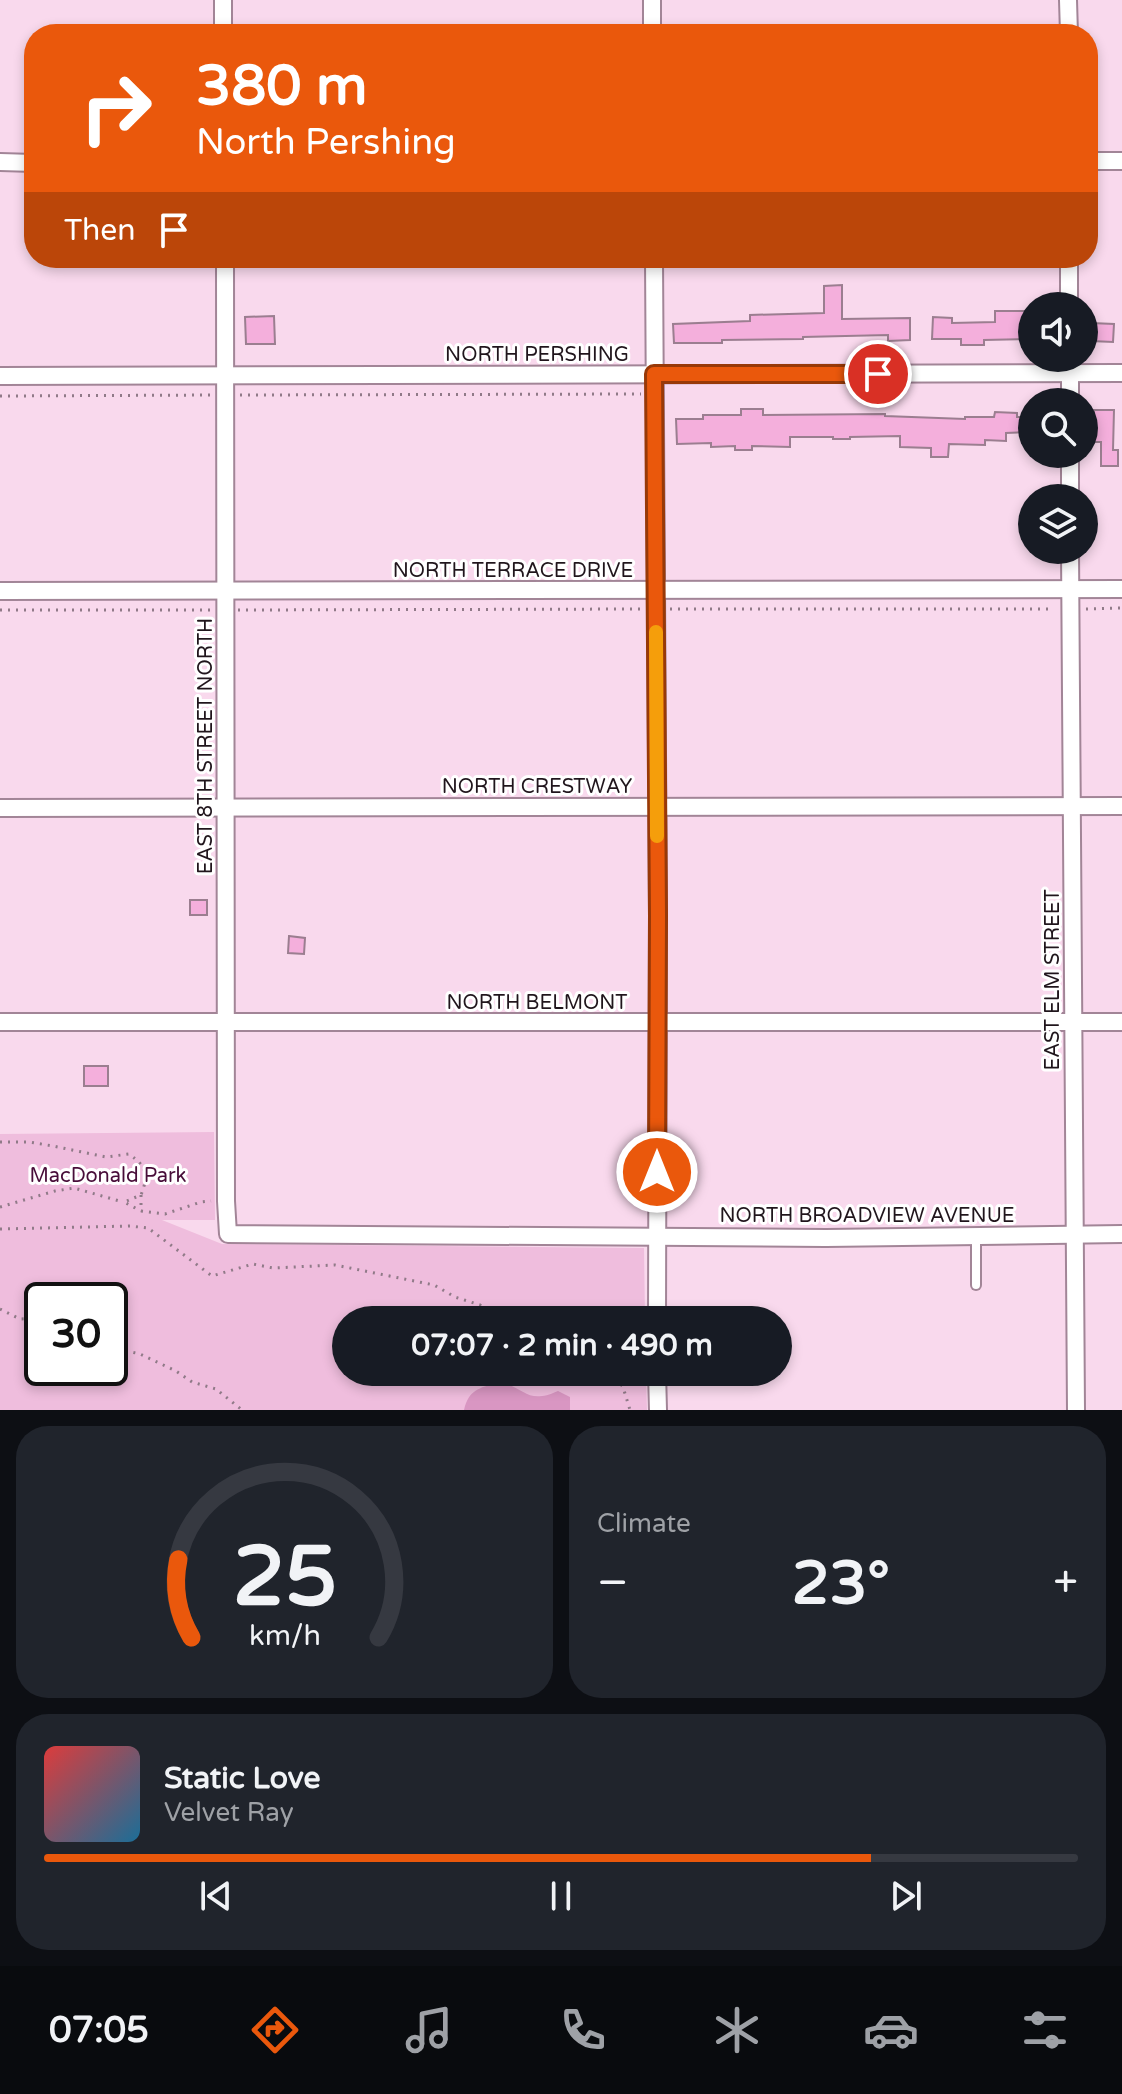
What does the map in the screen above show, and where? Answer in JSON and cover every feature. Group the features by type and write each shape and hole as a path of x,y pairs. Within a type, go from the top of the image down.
{"street":[{"path":"223,0 223,24"},
{"path":"652,0 652,24"},
{"path":"1068,0 1069,24"},
{"path":"1098,161 1122,161"},
{"path":"0,162 24,163"},
{"name":"EAST 8TH STREET NORTH","path":"225,268 228,1234"},
{"path":"654,268 657,1306"},
{"path":"1069,268 1069,292"},
{"name":"NORTH PERSHING","path":"0,376 654,374 1018,367"},
{"name":"NORTH PERSHING","path":"1098,370 1122,373"},
{"name":"EAST ELM STREET","path":"1070,564 1076,1410"},
{"name":"NORTH TERRACE DRIVE","path":"0,591 1122,589"},
{"name":"NORTH CRESTWAY","path":"0,808 1122,806"},
{"name":"NORTH BELMONT","path":"0,1022 1122,1022"},
{"name":"NORTH BROADVIEW AVENUE","path":"228,1234 826,1238 1122,1234"},
{"path":"657,1386 658,1410"}],"lane":[{"path":"976,1236 976,1285"}],"path":[{"path":"0,396 641,394"},
{"path":"0,610 1122,608"},
{"path":"0,1142 29,1142 106,1157 129,1154 142,1163 147,1180 141,1195 141,1211"},
{"path":"0,1207 74,1188 124,1202 141,1211 165,1214 201,1202 226,1201"},
{"path":"124,1202 141,1195"},
{"path":"0,1229 148,1228 212,1276 253,1264 273,1268 335,1265 434,1285 455,1297 481,1306"},
{"path":"0,1309 24,1319"},
{"path":"128,1351 176,1371 192,1382 216,1389 242,1410"},
{"path":"622,1386 630,1410"}],"green space":[{"name":"MacDonald Park","path":"214,1132 215,1220 162,1220 222,1244 644,1248 645,1306 332,1306 332,1386 646,1386 647,1410 0,1410 0,1134"}],"shaded area":[{"path":"510,1386 532,1396 558,1391 570,1397 570,1410 464,1410 472,1394 480,1388"}],"building":[{"path":"842,285 842,319 910,318 910,340 888,341 888,335 674,343 673,324 750,321 750,315 824,313 824,286"},
{"path":"995,311 1018,311 1018,339 984,340 984,345 961,345 961,339 932,339 933,317 952,318 952,323 995,322"},
{"path":"274,316 275,344 246,344 245,317"},
{"path":"1098,323 1114,324 1113,342 1098,341"},
{"path":"741,409 763,409 763,415 885,414 965,419 994,417 995,412 1017,413 1018,433 1006,433 1006,441 985,440 985,445 949,444 948,457 931,457 931,448 900,447 900,436 850,439 790,437 790,447 752,446 752,450 735,450 735,446 711,447 711,443 677,444 676,419 741,415"},
{"path":"1098,410 1114,410 1113,450 1118,450 1118,466 1101,466 1101,442 1098,442"},
{"path":"190,900 207,900 207,915 190,915"},
{"path":"289,936 305,938 304,954 288,953"},
{"path":"84,1066 108,1066 108,1086 84,1086"}],"slow traffic":[{"path":"656,632 657,836"}],"route":[{"path":"657,1172 654,374 878,374"}]}
